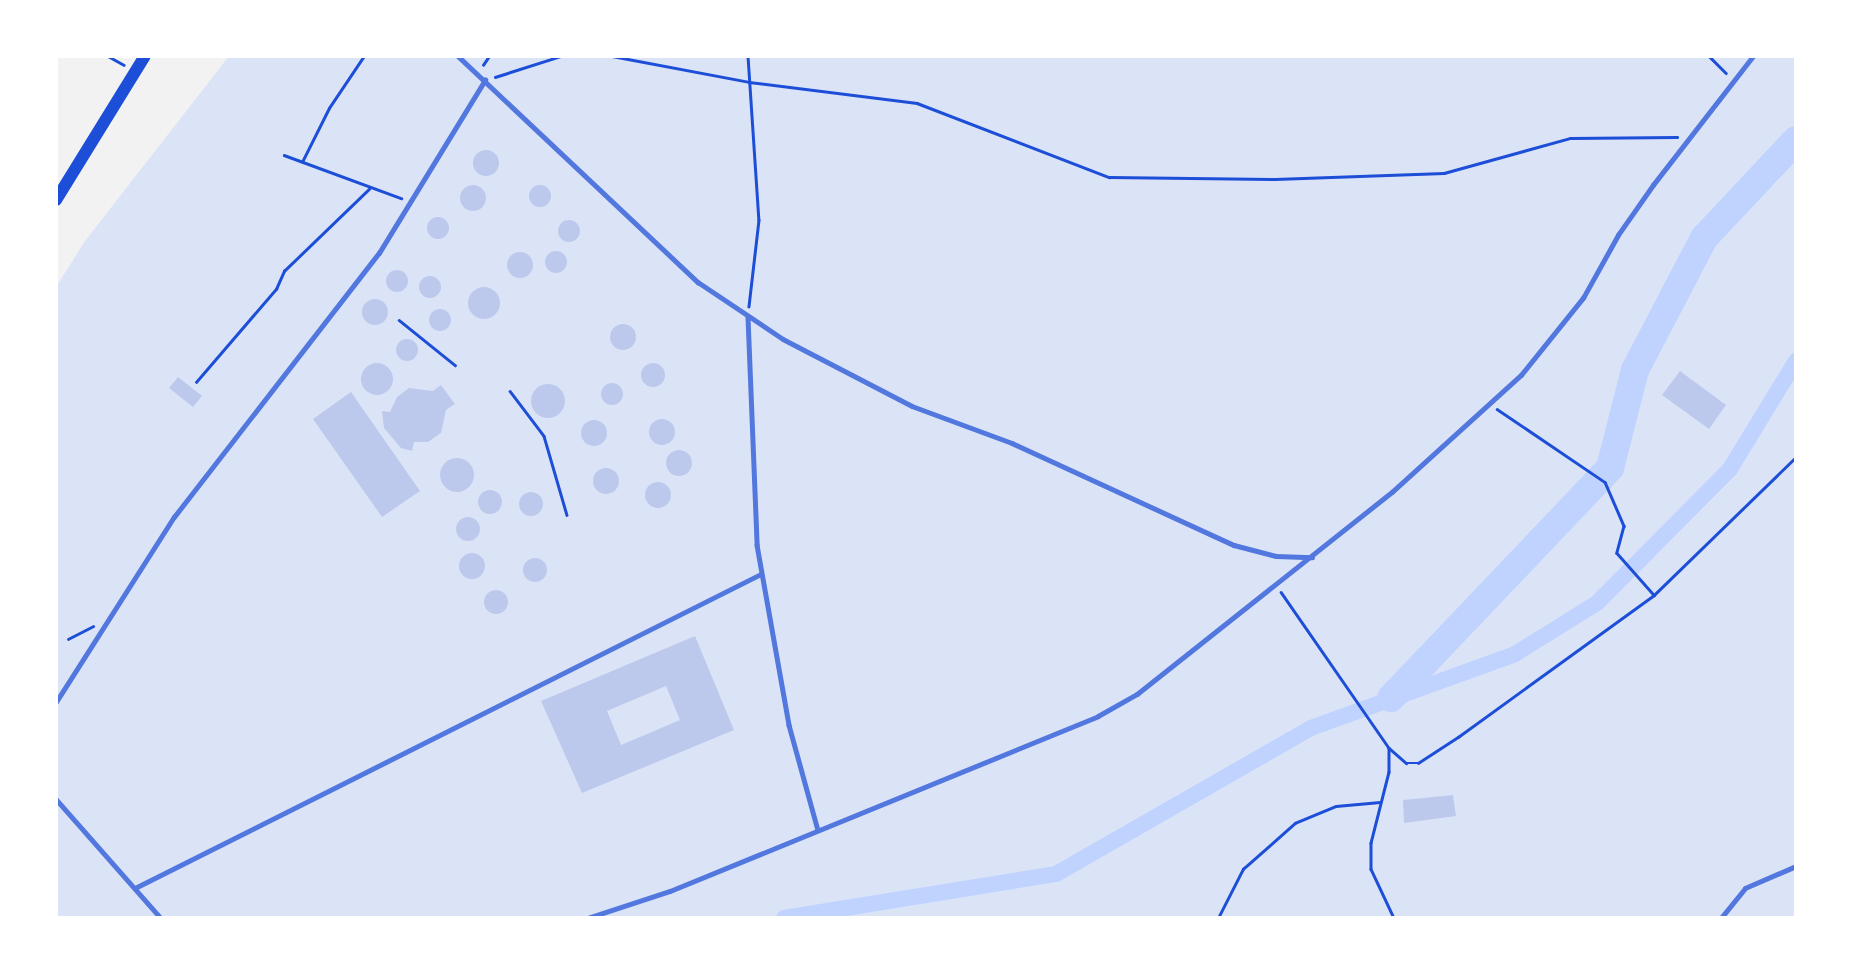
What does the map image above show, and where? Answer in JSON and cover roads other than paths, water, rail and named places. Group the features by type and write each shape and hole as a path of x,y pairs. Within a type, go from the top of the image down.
{"main road":[{"path":"56,201 145,56"}],"lane":[{"path":"458,56 698,282 748,316 863,383 1012,443 1234,545 1276,556 1312,557"},
{"path":"588,918 670,891 1098,716 1137,694 1312,557 1491,404 1521,375 1583,298 1618,235 1753,56"},
{"path":"56,702 174,517 379,253 485,80"},
{"path":"748,316 761,574 789,725 818,830"},
{"path":"135,888 761,574"},
{"path":"56,799 161,918"},
{"path":"1721,918 1745,888 1796,866"}],"waterway":[{"path":"1391,698 1610,468 1635,370 1704,238 1796,140"},
{"path":"784,918 1056,874 1311,728 1515,654 1597,603 1730,469 1796,361"}]}
